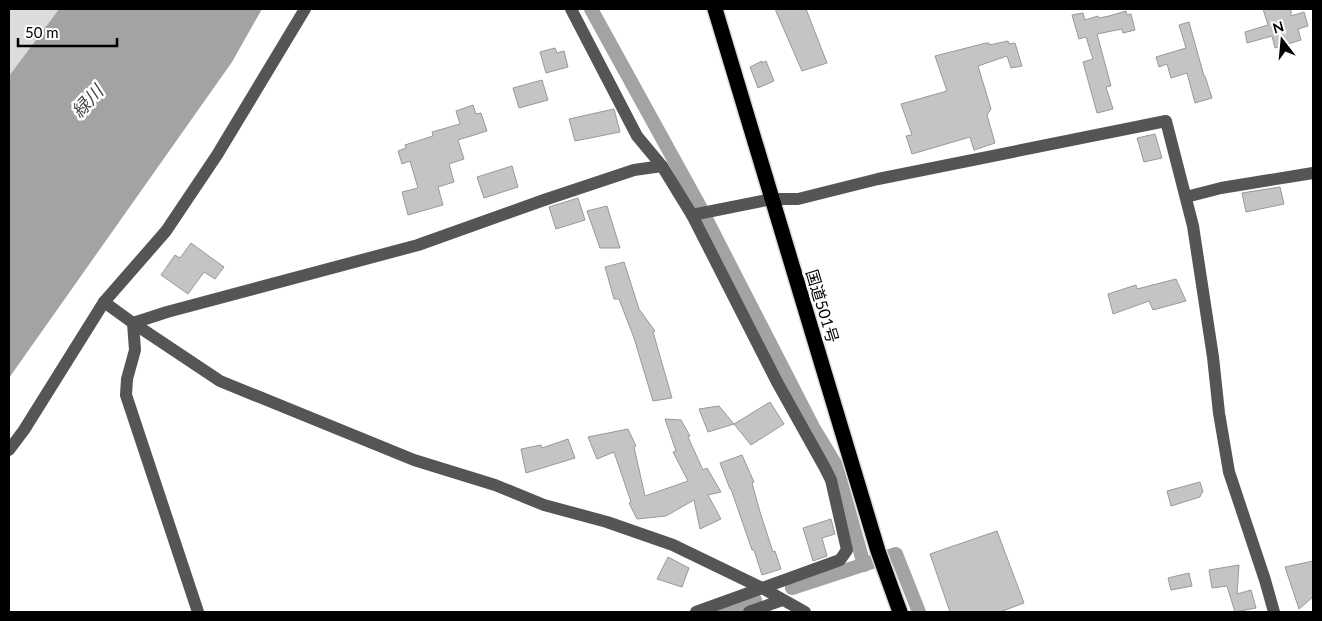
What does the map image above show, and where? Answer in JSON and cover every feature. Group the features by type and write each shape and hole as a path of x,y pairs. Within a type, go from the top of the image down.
{"highway":[{"name":"国道501号","path":"716,9 881,557 900,612"}],"street":[{"path":"9,450 24,430 104,302 166,231 217,155 305,9"},
{"path":"571,9 637,136 699,214 777,382 831,480 847,550 840,560 696,612"},
{"path":"699,214 772,198 798,199 878,179 1166,121 1193,226 1213,357 1218,413 1229,472 1266,580 1274,612"},
{"path":"134,323 167,312 418,245 625,173 662,166"},
{"path":"1186,197 1221,188 1313,173"},
{"path":"104,302 220,381 229,385 414,460 495,485 544,505 606,522 673,545 764,589 805,612"},
{"path":"134,323 135,350 127,379 126,395 198,612"},
{"path":"749,612 782,600"}],"shaded area":[{"path":"9,9 59,9 9,76"}],"water":[{"name":"緑川","path":"59,9 262,9 232,62 9,378 9,76"}],"building":[{"path":"775,9 806,9 827,63 802,71"},
{"path":"1263,9 1291,9 1291,16 1304,12 1308,26 1298,29 1301,40 1275,48 1272,36 1247,43 1245,32 1268,25"},
{"path":"1126,11 1127,15 1131,14 1135,30 1123,33 1122,29 1097,34 1111,86 1106,87 1113,109 1097,113 1083,62 1093,59 1086,37 1079,39 1072,15 1083,13 1085,20"},
{"path":"1189,22 1212,98 1195,103 1187,73 1171,78 1167,64 1159,67 1156,57 1186,48 1179,25"},
{"path":"1008,41 1009,44 1015,43 1022,66 1011,68 1007,56 978,66 991,109 987,115 995,143 974,150 970,137 912,154 906,136 912,135 901,104 947,91 935,56 986,43 989,43 989,45"},
{"path":"555,48 557,53 564,51 568,67 546,73 540,52"},
{"path":"762,61 762,63 766,61 774,81 758,88 750,67"},
{"path":"542,80 548,100 519,108 513,88"},
{"path":"473,105 476,114 481,113 487,131 458,140 464,159 449,164 454,182 438,187 443,205 408,215 402,192 418,188 410,161 402,164 398,151 406,148 405,145 433,136 432,132 460,124 456,111"},
{"path":"614,109 620,132 575,141 569,119"},
{"path":"1155,134 1162,158 1144,162 1137,138"},
{"path":"512,166 518,187 484,198 477,177"},
{"path":"1280,187 1284,204 1246,212 1242,193"},
{"path":"578,198 585,220 556,229 549,207"},
{"path":"607,206 620,248 600,248 587,211"},
{"path":"191,243 224,267 215,279 204,272 188,294 161,275 175,255 180,258"},
{"path":"624,262 639,309 655,331 653,332 672,398 653,401 634,338 619,299 614,299 605,267"},
{"path":"1176,279 1186,301 1153,310 1149,301 1113,314 1108,294 1136,285 1137,289"},
{"path":"770,402 784,424 751,445 734,424"},
{"path":"719,406 734,424 708,432 699,409"},
{"path":"665,419 681,420 690,436 688,437 703,470 707,468 721,492 708,495 721,519 700,529 694,500 666,516 637,519 629,503 631,502 614,452 597,459 588,437 628,429 636,446 634,447 645,496 688,481 673,452 676,451"},
{"path":"568,439 575,458 526,473 521,449 541,445 542,448"},
{"path":"742,455 754,482 752,483 760,512 773,552 775,551 781,569 762,575 720,463"},
{"path":"1200,482 1203,492 1200,497 1171,506 1167,491"},
{"path":"831,519 835,534 822,538 827,556 813,561 803,528"},
{"path":"997,531 1024,603 1000,612 950,612 930,554"},
{"path":"668,557 689,568 682,587 657,579"},
{"path":"1313,561 1313,597 1299,609 1285,567"},
{"path":"1239,565 1237,594 1251,590 1256,608 1235,612 1227,586 1212,588 1209,570"},
{"path":"1189,573 1192,586 1171,590 1168,578"}],"waterway":[{"path":"591,9 699,205 813,427 836,465 864,565"},
{"path":"792,588 896,554 919,612"},
{"path":"723,612 755,600"}]}
